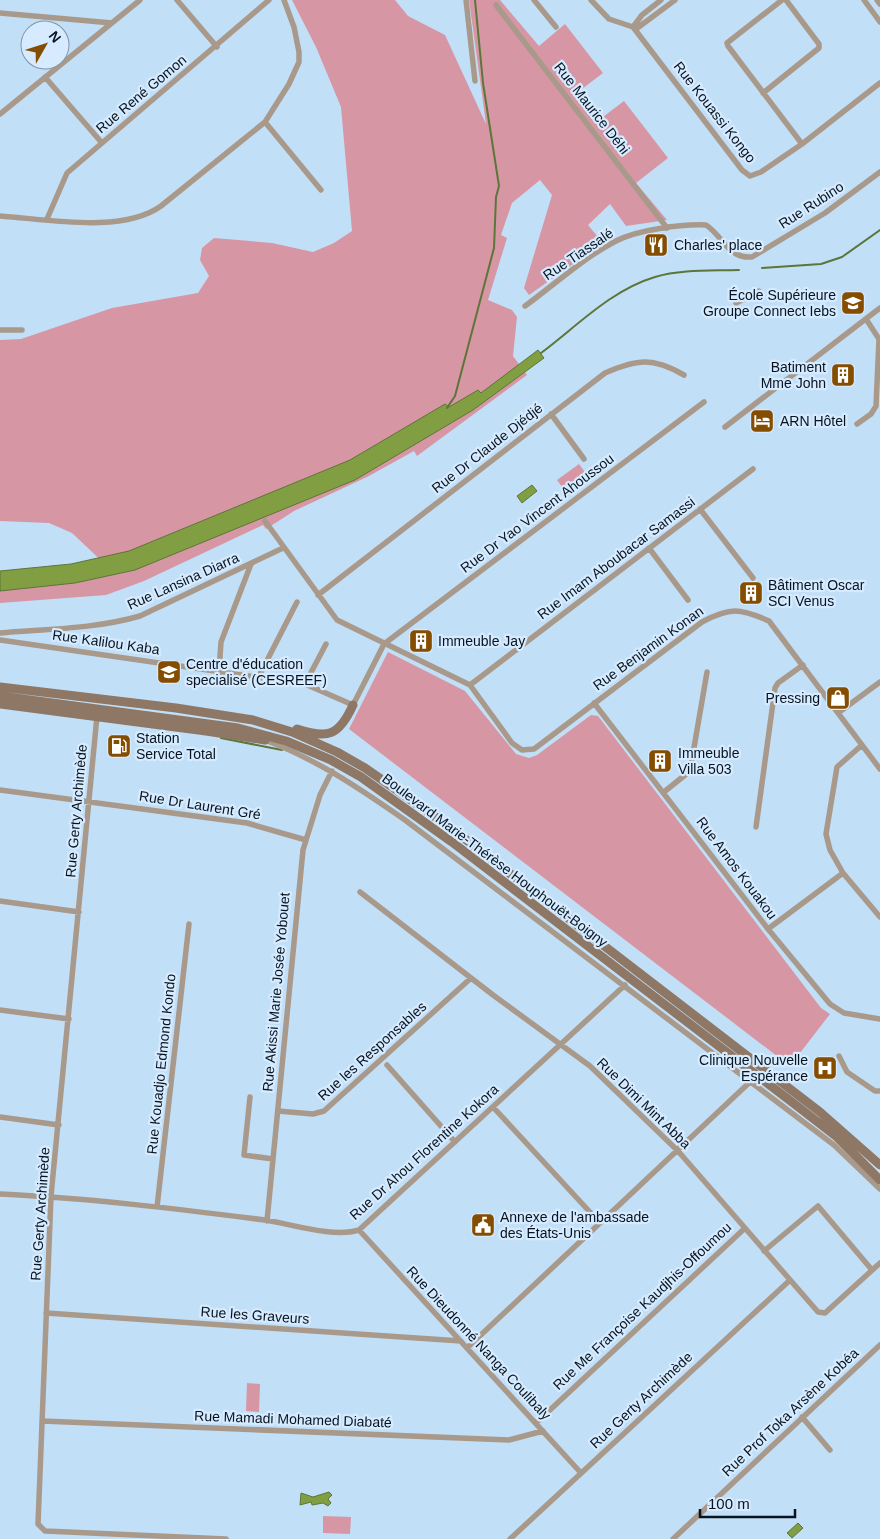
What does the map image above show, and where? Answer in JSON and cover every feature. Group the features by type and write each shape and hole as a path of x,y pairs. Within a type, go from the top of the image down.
{"main road":[{"name":"Boulevard Marie-Thérèse Houphouët-Boigny","path":"0,687 222,714 253,720 292,732 337,752 366,768 419,805 820,1112 880,1166"},
{"name":"Boulevard Marie-Thérèse Houphouët-Boigny","path":"0,696 238,728 286,741 332,760 361,777 410,811 801,1109 836,1138 880,1180"},
{"path":"0,704 265,740"},
{"path":"253,720 268,721 326,735 343,724 353,705"}],"street":[{"path":"0,114 140,0"},
{"path":"177,0 217,47"},
{"name":"Rue René Gomon","path":"47,219 64,177 217,47 269,0"},
{"path":"0,216 112,224 148,214 166,203 265,122 289,84 298,62 294,27 284,0"},
{"path":"466,0 475,80"},
{"path":"534,0 556,27"},
{"path":"590,0 609,19 635,28"},
{"path":"635,28 642,15 660,0"},
{"path":"635,28 675,0"},
{"path":"782,0 727,42 728,46 802,144"},
{"path":"764,93 819,48 819,44 786,0"},
{"path":"864,0 880,22"},
{"path":"877,0 880,4"},
{"name":"Rue Maurice Déhi","path":"496,4 667,228"},
{"path":"0,13 112,23"},
{"name":"Rue Kouassi Kongo","path":"635,28 742,170 750,176 761,172 802,144 880,83"},
{"path":"45,77 102,143"},
{"path":"265,122 321,190"},
{"name":"Rue Rubino","path":"754,255 825,213 880,172"},
{"name":"Rue Tiassalé","path":"525,306 617,240 667,228 706,225 733,253 743,258 754,255"},
{"path":"736,303 759,291"},
{"path":"724,427 880,308"},
{"path":"857,424 871,414 876,406 879,340 866,319"},
{"path":"0,330 22,330"},
{"name":"Rue Dr Claude Djédjé","path":"318,595 605,373 635,362 661,364 684,375"},
{"name":"Rue Dr Yao Vincent Ahoussou","path":"384,644 704,402"},
{"path":"551,414 584,459"},
{"name":"Rue Imam Aboubacar Samassi","path":"470,685 753,469"},
{"path":"700,509 753,578"},
{"path":"265,521 337,620 470,685"},
{"name":"Rue Lansina Diarra","path":"0,633 123,621 156,610 284,548"},
{"path":"649,548 688,600"},
{"path":"219,671 221,642 251,564"},
{"path":"259,676 297,602"},
{"name":"Rue Benjamin Konan","path":"470,685 512,743 526,751 534,749 702,622 722,612 741,611 769,621 880,768"},
{"name":"Rue Kalilou Kaba","path":"0,640 305,684 353,705"},
{"path":"305,684 326,644"},
{"path":"353,705 384,644"},
{"path":"756,827 775,688 778,683 803,665"},
{"path":"664,792 690,771 707,672"},
{"path":"838,713 880,682"},
{"name":"Rue Amos Kouakou","path":"594,703 768,929 830,1004 844,1013 880,1019"},
{"name":"Rue Gerty Archimède","path":"97,716 51,1196 38,1522 42,1530 226,1539"},
{"path":"238,728 307,757 332,771 405,820 625,985 749,1083 834,1145 880,1189"},
{"path":"862,745 840,762 835,774 826,834 830,850 843,873 880,917"},
{"name":"Rue Akissi Marie Josée Yobouet","path":"267,1221 300,878 306,840 320,795 332,771"},
{"name":"Rue Dr Laurent Gré","path":"0,790 248,823 306,840"},
{"path":"768,929 843,873"},
{"name":"Rue Dimi Mint Abba","path":"360,892 471,978 590,1066 678,1151 789,1281 821,1314 880,1263"},
{"path":"0,901 79,912"},
{"name":"Rue Kouadjo Edmond Kondo","path":"157,1207 189,924"},
{"name":"Rue les Responsables","path":"278,1111 313,1114 324,1111 471,978"},
{"name":"Rue Dr Ahou Florentine Kokora","path":"0,1194 51,1196 157,1207 267,1221 341,1233 359,1230 625,985"},
{"path":"0,1010 69,1019"},
{"path":"839,1056 847,1072 875,1091 880,1091"},
{"path":"387,1065 456,1142"},
{"path":"467,1348 749,1083"},
{"path":"250,1097 244,1155 273,1159"},
{"path":"493,1107 600,1223"},
{"path":"0,1117 59,1125"},
{"path":"764,1251 818,1206 872,1270"},
{"name":"Rue Me Françoise Kaudjhis-Offoumou","path":"536,1423 744,1229"},
{"name":"Rue Dieudonné Nanga Coulibaly","path":"359,1230 581,1473"},
{"name":"Rue Gerty Archimède","path":"510,1539 789,1281"},
{"name":"Rue les Graveurs","path":"46,1313 461,1341"},
{"name":"Rue Prof Toka Arsène Kobéa","path":"673,1539 880,1345"},
{"path":"802,1417 830,1450"},
{"name":"Rue Mamadi Mohamed Diabaté","path":"42,1421 509,1440 543,1431"}],"shaded area":[{"path":"292,0 395,0 408,16 445,35 486,124 469,0 500,0 539,46 565,24 603,73 574,95 595,123 624,101 668,158 636,183 667,220 626,226 610,204 588,225 603,243 529,295 524,288 552,195 540,180 512,203 501,235 507,238 488,300 512,310 517,317 513,356 527,375 417,456 414,451 367,477 294,511 266,529 263,525 144,581 106,595 0,603 0,582 108,567 72,533 49,523 0,521 0,340 21,339 112,308 198,293 209,276 200,260 202,248 214,238 272,243 313,252 334,243 352,231 341,107 316,47"},
{"path":"538,350 544,358 473,410 355,480 135,570 75,583 0,591 0,571 71,564 129,551 350,460 445,404 449,407 478,390 481,393"},
{"path":"579,464 590,479 568,495 557,480"},
{"path":"532,485 537,491 522,503 517,496"},
{"path":"388,652 465,691 516,754 529,758 537,755 591,715 598,716 821,1008 830,1014 790,1066 349,729"},
{"path":"247,1383 260,1384 259,1412 246,1411"},
{"path":"329,1492 332,1495 328,1499 331,1503 328,1506 323,1503 312,1505 311,1502 300,1505 301,1493 313,1497"},
{"path":"323,1516 351,1517 350,1534 323,1533"},
{"path":"798,1523 803,1528 792,1538 787,1533"}],"waterway":[{"path":"447,408 455,396 494,248 496,197 499,186 483,83 475,0"},
{"path":"762,268 821,264 842,257 880,230"},
{"path":"541,353 595,310 639,283 665,274 739,270"},
{"path":"221,738 282,750"}],"place":[{"name":"Charles' place","path":"656,245"},
{"name":"École Supérieure Groupe Connect Iebs","path":"853,303"},
{"name":"Batiment Mme John","path":"843,375"},
{"name":"ARN Hôtel","path":"762,421"},
{"name":"Bâtiment Oscar SCI Venus","path":"751,593"},
{"name":"Immeuble Jay","path":"421,641"},
{"name":"Centre d'éducation specialisé (CESREEF)","path":"169,672"},
{"name":"Pressing","path":"838,698"},
{"name":"Station Service Total","path":"119,746"},
{"name":"Immeuble Villa 503","path":"660,761"},
{"name":"Clinique Nouvelle Espérance","path":"825,1068"},
{"name":"Annexe de l'ambassade des États-Unis","path":"483,1225"}]}
